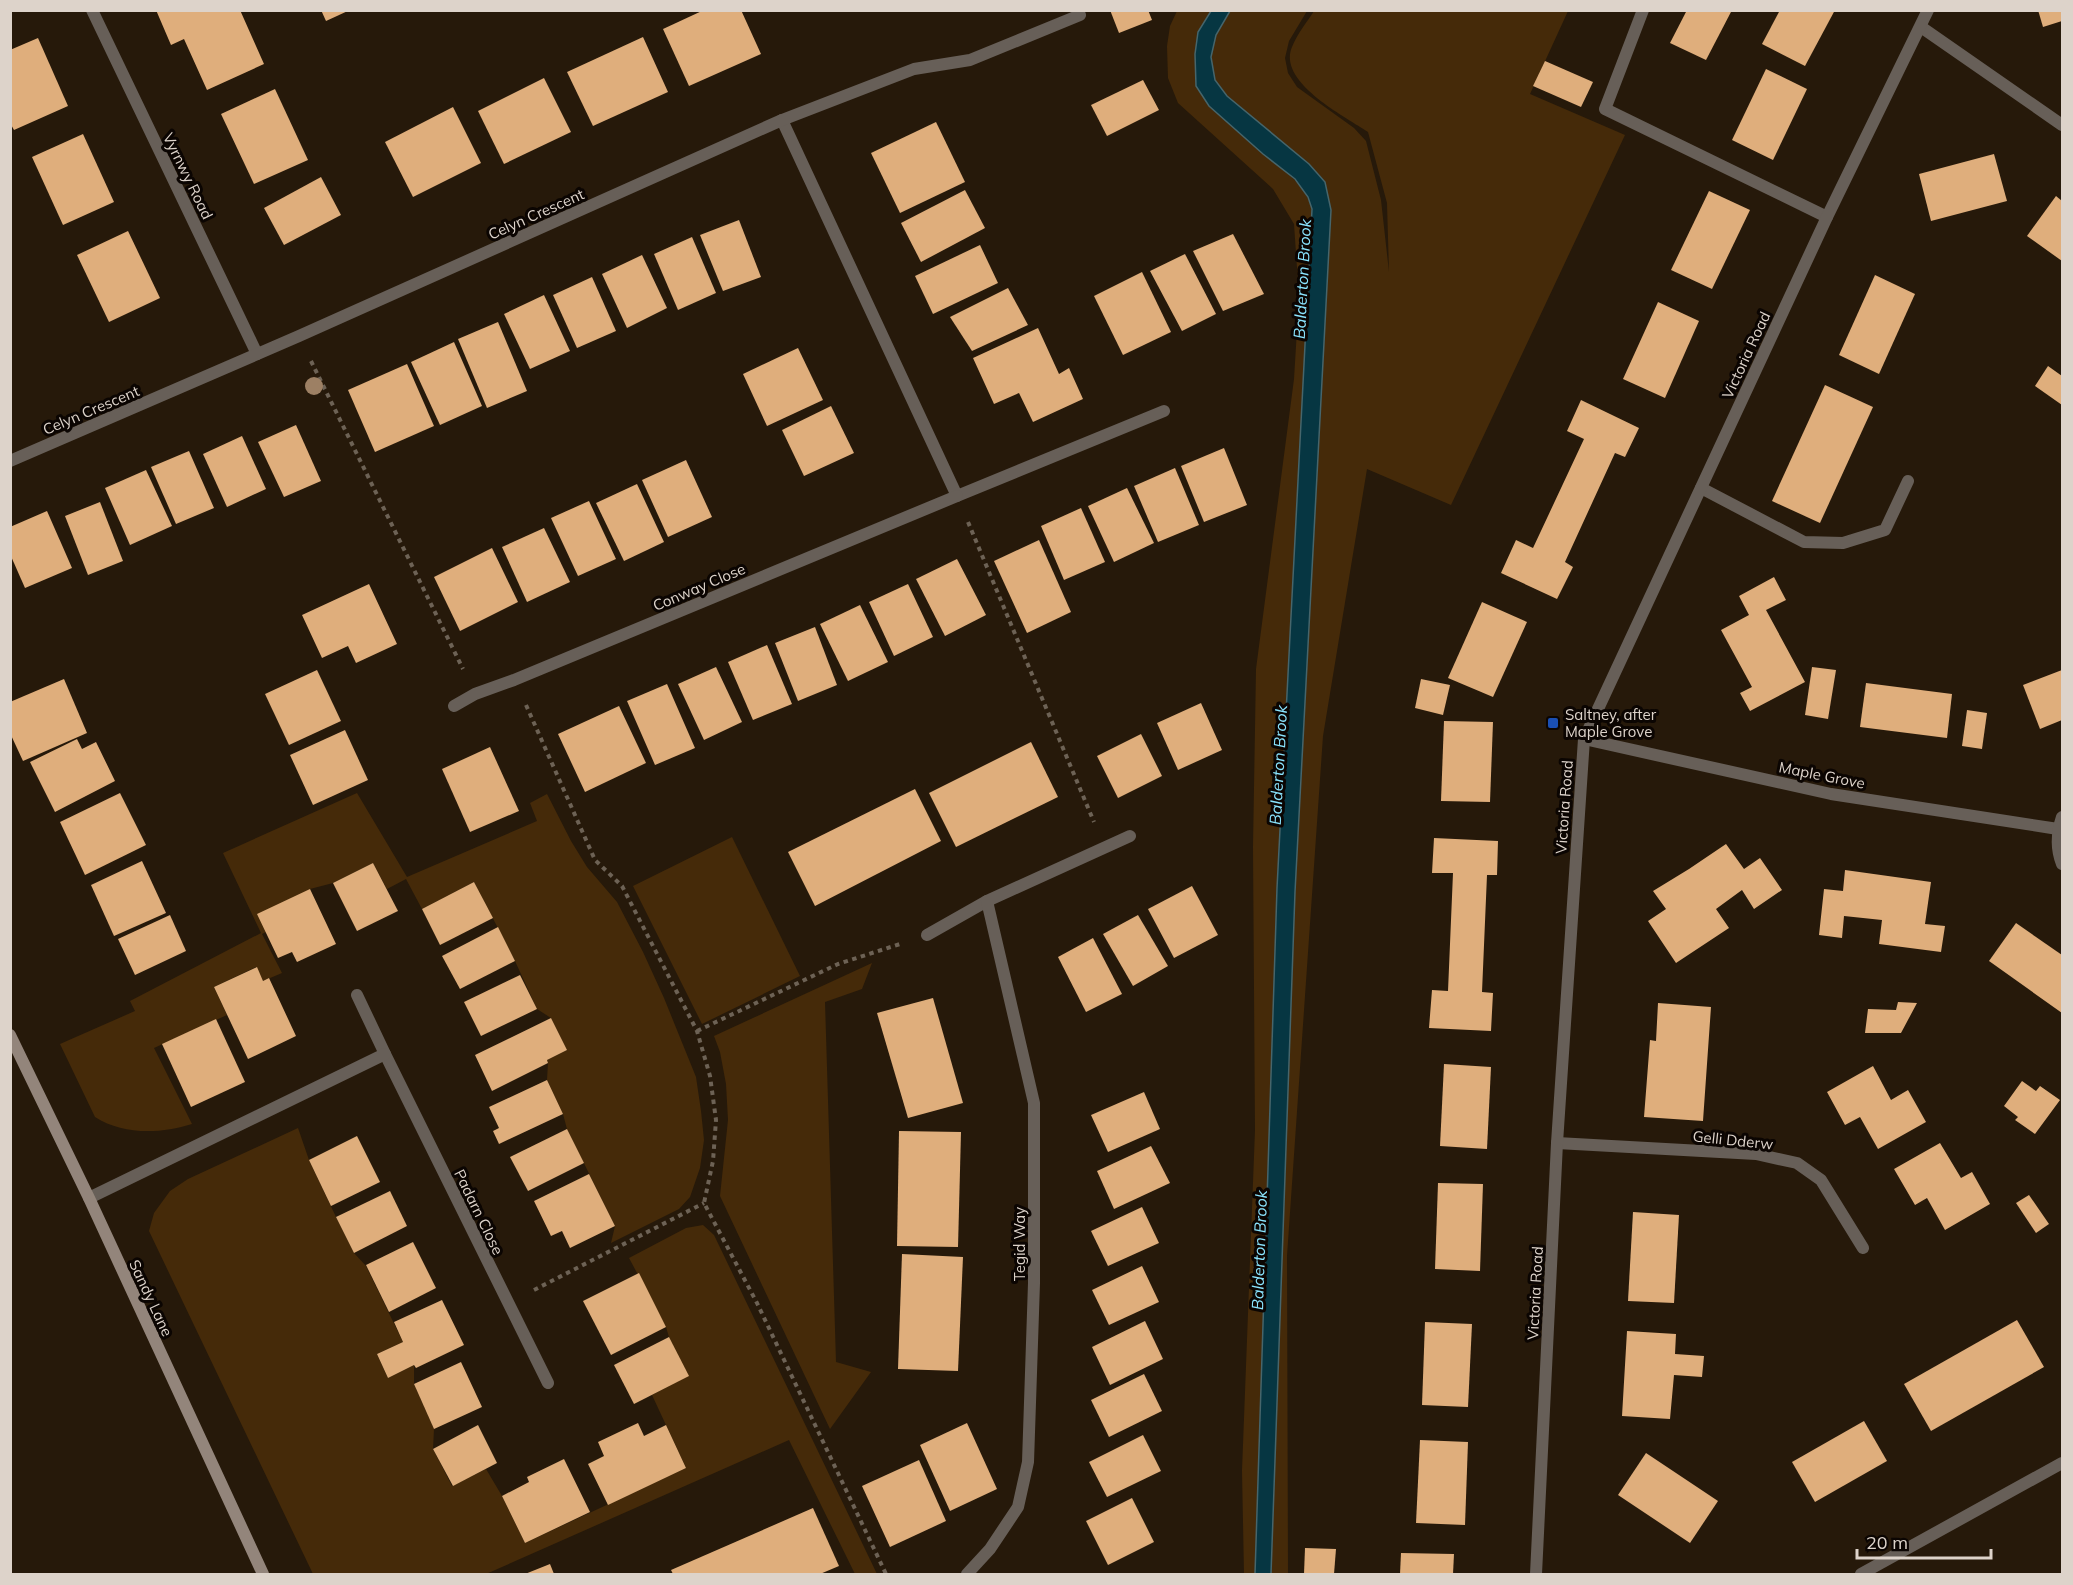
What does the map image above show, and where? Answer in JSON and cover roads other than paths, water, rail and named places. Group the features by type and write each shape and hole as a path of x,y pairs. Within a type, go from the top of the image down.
{"street":[{"name":"Vyrnwy Road","path":"92,10 257,354"},
{"path":"1643,10 1605,109 1827,217"},
{"name":"Victoria Road","path":"1536,1575 1557,1143 1584,739 1827,217 1928,10"},
{"name":"Celyn Crescent","path":"10,461 299,336 782,120 914,69 970,60 1080,15"},
{"path":"1921,27 2062,125"},
{"path":"782,120 957,496"},
{"name":"Conway Close","path":"454,706 475,694 514,680 1164,411"},
{"path":"1701,488 1804,542 1843,543 1885,530 1908,481"},
{"name":"Maple Grove","path":"1584,739 1831,794 2060,823 2059,856 2062,864"},
{"path":"927,935 987,901 1130,836"},
{"name":"Tegid Way","path":"967,1575 990,1549 1017,1507 1028,1462 1034,1283 1034,1103 987,901"},
{"name":"Padarn Close","path":"357,995 548,1383"},
{"name":"Sandy Lane","path":"10,1035 89,1198 263,1575"},
{"path":"89,1198 385,1054"},
{"name":"Gelli Dderw","path":"1557,1143 1756,1154 1797,1163 1821,1180 1863,1248"},
{"path":"1861,1575 2062,1463"}],"water":[{"path":"1211,11 1230,11 1216,35 1211,57 1215,80 1227,96 1309,164 1325,182 1331,210 1295,892 1271,1574 1255,1574 1277,888 1312,209 1308,197 1295,179 1209,106 1196,86 1195,54 1198,32"}],"place":[{"name":"Saltney, after Maple Grove","path":"1553,723"}],"water label":[{"name":"Balderton Brook","path":"1302,279"},
{"name":"Balderton Brook","path":"1278,765"},
{"name":"Balderton Brook","path":"1259,1250"}]}
